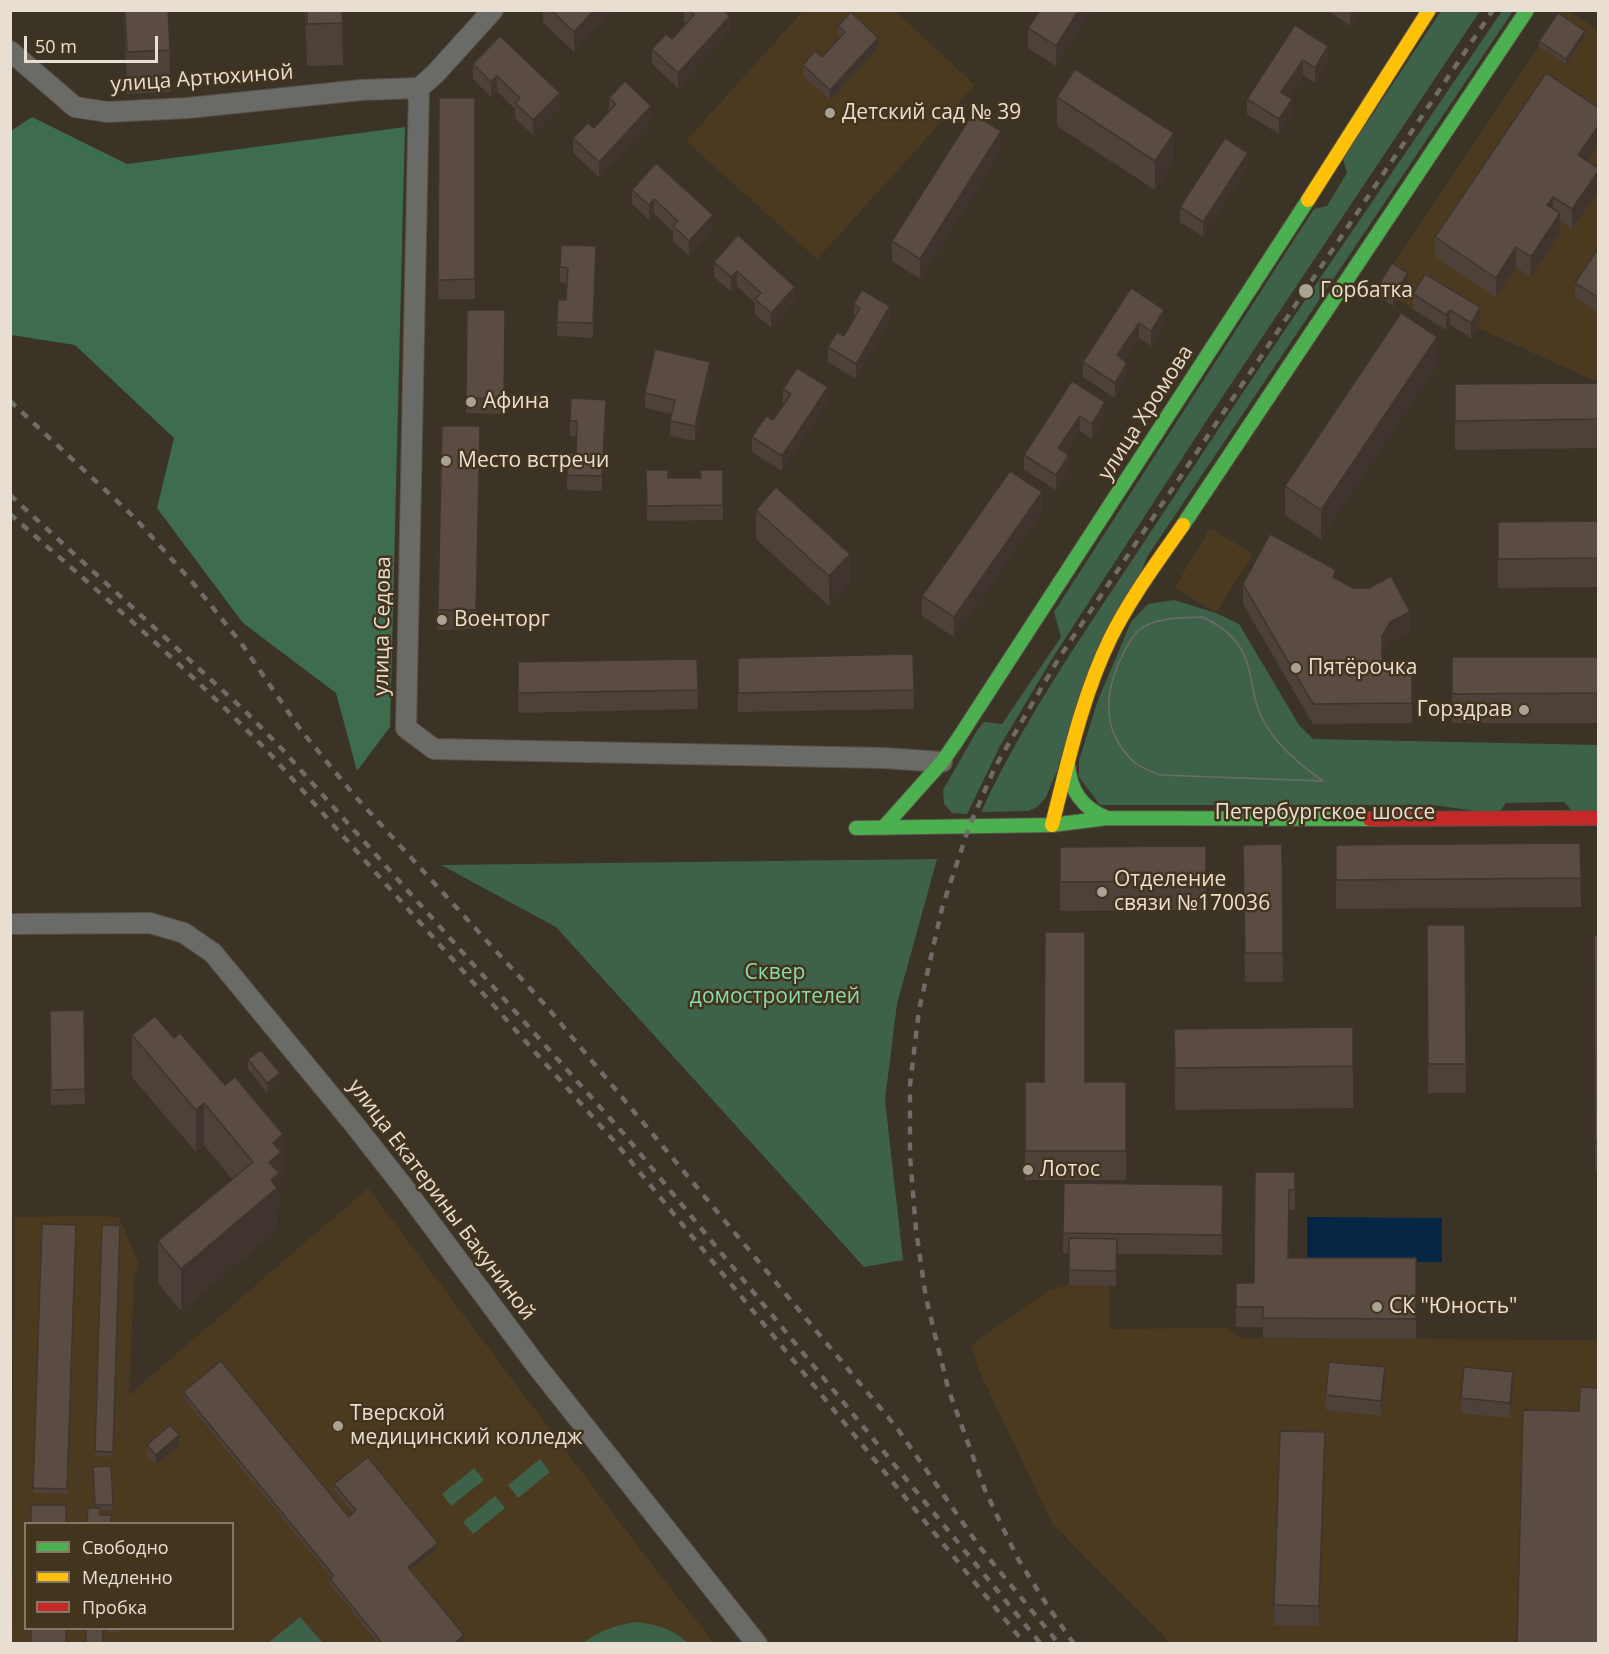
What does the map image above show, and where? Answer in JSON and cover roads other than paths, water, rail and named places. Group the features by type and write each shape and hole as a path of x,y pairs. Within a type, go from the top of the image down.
{"street":[{"path":"419,88 435,74 493,10"},
{"name":"улица Хромова","path":"883,828 942,762 1235,315 1429,10"},
{"path":"1052,825 1069,760 1099,664 1123,614 1527,10"},
{"name":"улица Артюхиной","path":"10,51 75,107 107,112 188,108 351,91 419,88"},
{"name":"улица Седова","path":"419,88 405,728 434,749 884,758 942,762"},
{"path":"1069,760 1069,779 1076,796 1088,809 1107,818"},
{"name":"Петербургское шоссе","path":"856,828 1052,825 1107,818 1301,827 1599,818"},
{"name":"Петербургское шоссе","path":"1052,825 1097,833"},
{"name":"улица Екатерины Бакуниной","path":"10,924 150,923 184,933 213,953 384,1161 536,1365 757,1644"}],"water":[{"path":"1307,1217 1442,1218 1442,1262 1307,1262"}],"tram line":[{"path":"1202,617 1226,631 1238,644 1246,660 1258,709 1272,734 1296,760 1323,781 1160,775 1138,765 1125,753 1113,731 1109,696 1118,665 1126,648 1139,630 1145,626 1169,619 1202,617"}],"railway":[{"path":"1074,1644 1018,1559 985,1490 948,1388 926,1298 916,1230 910,1156 910,1085 919,1010 942,908 969,827 995,767 1059,658 1493,10"},
{"path":"10,401 134,517 193,583 241,643 300,729 354,795 547,1007 897,1428 979,1546 1059,1644"},
{"path":"10,495 245,711 281,748 624,1134 1041,1644"},
{"path":"10,514 177,662 272,756 615,1142 1025,1644"}],"place":[{"name":"Детский сад № 39","path":"830,113"},
{"name":"Горбатка","path":"1306,291"},
{"name":"Афина","path":"471,402"},
{"name":"Место встречи","path":"446,461"},
{"name":"Военторг","path":"442,620"},
{"name":"Пятёрочка","path":"1296,668"},
{"name":"Горздрав","path":"1524,710"},
{"name":"Отделение связи №170036","path":"1102,892"},
{"name":"Лотос","path":"1028,1170"},
{"name":"СК \"Юность\"","path":"1377,1307"},
{"name":"Тверской медицинский колледж","path":"338,1426"}],"park label":[{"name":"Сквер домостроителей","path":"775,985"}]}
